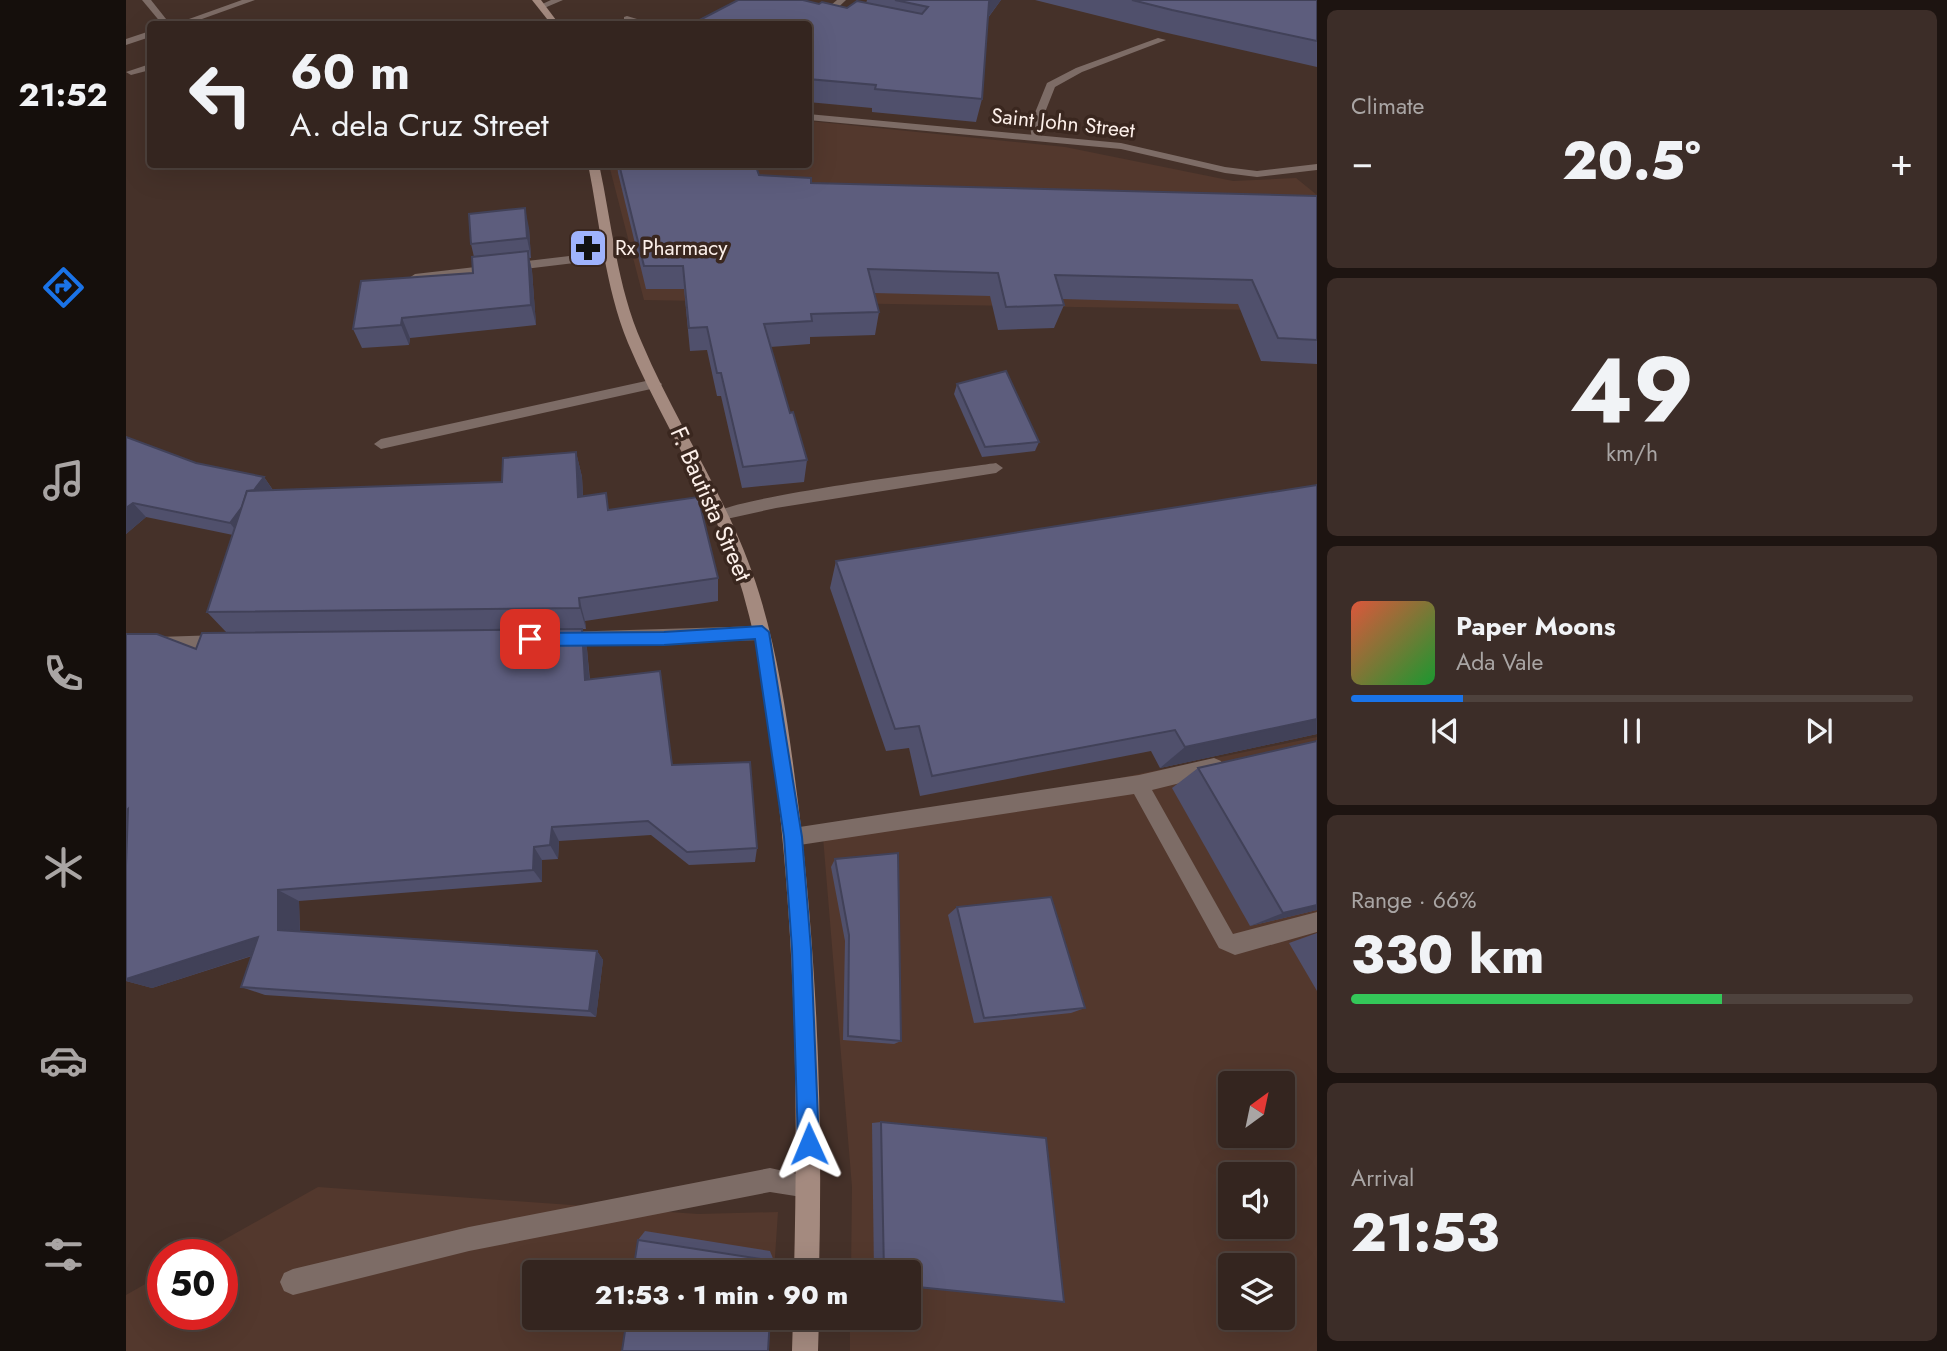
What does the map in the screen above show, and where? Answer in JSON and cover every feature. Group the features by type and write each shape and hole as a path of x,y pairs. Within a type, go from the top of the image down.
{"main road":[{"path":"539,3 553,21"},
{"name":"F. Bautista Street","path":"594,168 621,302 634,342 722,514 750,589 762,632 793,837 809,1123 807,1260"},
{"path":"806,1330 806,1351"}],"street":[{"path":"146,0 164,21"},
{"path":"188,21 234,3 251,0"},
{"path":"539,3 559,0"},
{"path":"827,13 842,0"},
{"path":"813,10 839,16"},
{"path":"628,19 635,21"},
{"path":"126,43 147,35"},
{"path":"1036,138 1035,125 1051,85 1079,70 1161,40"},
{"path":"131,72 147,68"},
{"name":"Saint John Street","path":"812,117 1121,146 1225,170 1257,174 1315,168"},
{"path":"415,278 612,256"},
{"path":"381,444 655,384"},
{"path":"722,514 776,502 996,468"},
{"path":"540,639 664,638 762,632"},
{"path":"126,645 237,642"},
{"path":"793,837 1139,784 1228,764"},
{"path":"1139,784 1226,941 1236,945 1317,922"},
{"path":"293,1282 469,1239 770,1180 808,1185"}],"shaded area":[{"path":"812,121 1065,147 1233,181 1296,178 1317,195 1317,311 644,300 610,168 812,168"},
{"path":"1317,737 1317,1351 850,1351 850,1330 921,1330 921,1260 851,1260 852,1187 823,837 845,835"},
{"path":"318,1187 698,1214 778,1212 775,1260 522,1260 522,1330 770,1330 769,1351 126,1351 126,1295 147,1283 147,1330 238,1330 238,1239 225,1239"}],"building":[{"path":"738,0 803,0 847,8 857,1 922,14 928,7 895,0 990,0 982,99 875,89 876,85 812,79 812,21 698,21"},
{"path":"1132,0 1317,0 1317,41 1172,10"},
{"path":"620,168 756,168 759,175 811,178 811,183 1317,196 1317,340 1278,338 1252,280 1055,275 1064,305 1006,307 998,273 868,269 879,312 811,314 812,321 764,324 807,460 743,467 721,373 717,373 707,327 689,328 683,266 644,266"},
{"path":"525,208 527,238 471,244 469,214"},
{"path":"528,251 531,305 402,318 401,325 353,329 361,281 473,273 472,257"},
{"path":"1006,371 1039,442 985,447 957,384"},
{"path":"126,437 196,463 264,477 254,490 247,491 242,507 230,523 133,503 126,508"},
{"path":"576,452 578,497 606,493 608,510 698,497 718,578 579,598 580,608 207,612 247,491 502,482 503,458"},
{"path":"1317,485 1317,719 1185,747 1175,730 932,776 919,726 895,729 836,561"},
{"path":"582,629 585,680 660,671 672,765 750,762 757,848 687,852 648,821 552,827 550,845 534,847 533,870 278,890 278,930 597,951 589,1011 241,987 258,937 126,979 126,634 157,634 196,649 202,633"},
{"path":"1317,741 1317,905 1283,913 1198,768"},
{"path":"898,853 901,1041 848,1036 849,935 835,859"},
{"path":"1051,897 1085,1008 984,1018 957,907"},
{"path":"881,1122 1046,1138 1064,1302 921,1287 921,1260 884,1260"},
{"path":"638,1240 768,1260 635,1260"},
{"path":"625,1330 769,1330 768,1351 622,1351"}],"place":[{"name":"Rx Pharmacy","path":"588,248"}],"route":[{"path":"530,639 664,638 762,632 793,837 801,949 809,1144"}]}
